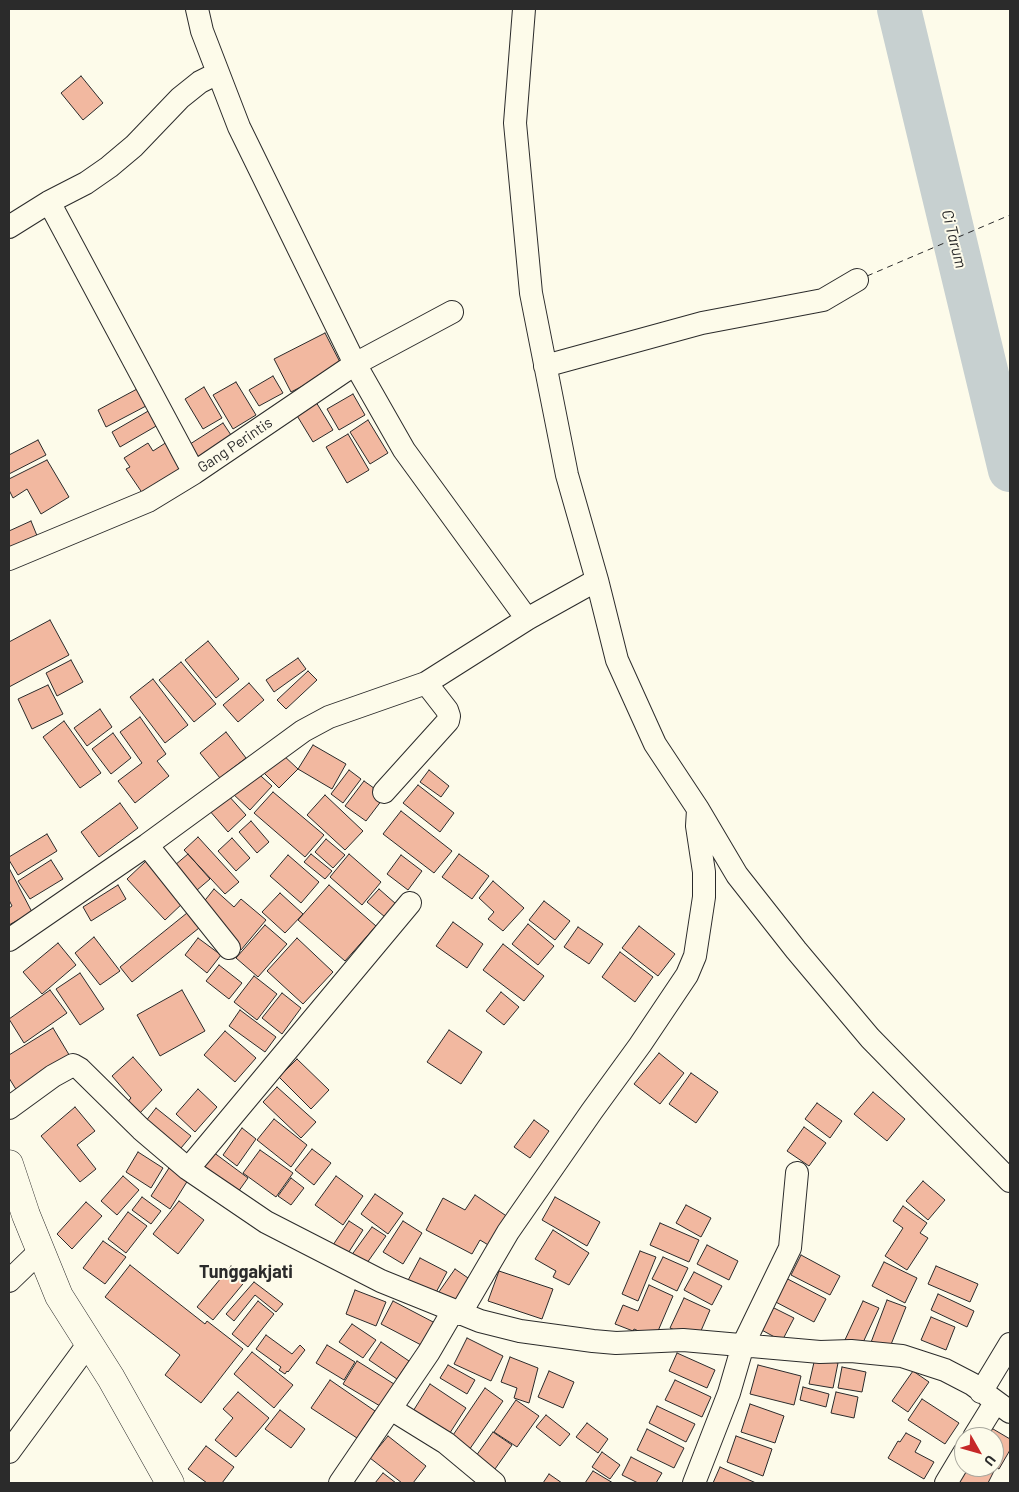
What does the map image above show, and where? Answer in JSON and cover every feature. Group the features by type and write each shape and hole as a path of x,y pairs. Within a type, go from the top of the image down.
{"main road":[{"path":"9,1164 26,1215 59,1296 111,1378 170,1483"}],"street":[{"path":"197,9 202,31 239,126 355,364 404,450 527,619"},
{"path":"524,9 515,123 531,293 567,475 597,580 616,660 654,744 698,809 737,874 796,950 870,1038 1010,1181"},
{"path":"9,227 49,202 86,183 109,167 134,146 180,98 200,82 218,73"},
{"path":"49,202 194,473"},
{"path":"545,366 702,323 823,300 857,280"},
{"name":"Gang Perintis","path":"9,559 148,501 194,473 355,364 452,312"},
{"path":"9,940 147,845 303,732 329,717 426,683 527,619 597,580"},
{"path":"384,792 448,722 447,710 426,683"},
{"path":"340,1483 457,1313 508,1232 687,975 695,956 704,897 704,872 697,826 698,809"},
{"path":"147,845 229,948"},
{"path":"188,1169 410,903"},
{"path":"9,1108 53,1076 73,1065 85,1074 141,1129 188,1169 266,1222 381,1281 457,1313 520,1331 593,1341 683,1340 820,1352 851,1351 902,1356 945,1370 972,1384 996,1402"},
{"path":"694,1483 730,1393 743,1345 790,1248 797,1172"},
{"path":"9,1281 40,1251"},
{"path":"9,1452 89,1344"},
{"path":"980,1427 996,1402 1010,1344"},
{"path":"391,1409 446,1443 494,1483"},
{"path":"946,1483 954,1470"}],"building":[{"path":"81,76 103,103 83,120 61,93"},
{"path":"325,333 342,366 291,392 274,359"},
{"path":"273,376 283,393 259,406 249,390"},
{"path":"236,382 256,415 233,429 213,395"},
{"path":"204,387 222,418 203,429 185,399"},
{"path":"137,389 146,406 106,427 98,410"},
{"path":"353,394 365,415 339,430 327,409"},
{"path":"316,402 333,430 313,442 296,414"},
{"path":"150,410 158,425 120,447 112,432"},
{"path":"368,420 388,453 370,464 350,432"},
{"path":"223,423 235,441 198,464 187,446"},
{"path":"348,434 369,470 347,483 326,447"},
{"path":"38,440 46,455 9,474 9,455"},
{"path":"167,442 186,470 145,497 126,469 130,467 124,458 148,443 153,451"},
{"path":"47,460 69,497 41,514 27,489 13,498 9,490 9,479"},
{"path":"31,521 40,543 13,555 9,544 9,531"},
{"path":"50,620 69,655 9,687 9,642"},
{"path":"208,641 239,679 216,698 185,660"},
{"path":"298,658 306,669 274,692 266,680"},
{"path":"71,660 83,682 57,696 46,673"},
{"path":"181,662 216,704 194,722 159,680"},
{"path":"308,671 317,680 286,709 277,700"},
{"path":"153,679 188,725 165,743 130,697"},
{"path":"249,683 264,700 238,722 223,705"},
{"path":"48,685 63,714 32,729 18,699"},
{"path":"100,709 112,727 87,746 74,728"},
{"path":"140,717 166,754 157,761 169,776 135,803 118,781 142,763 120,732"},
{"path":"64,721 101,773 80,788 43,737"},
{"path":"226,732 246,758 220,778 200,753"},
{"path":"113,733 131,758 111,774 92,749"},
{"path":"313,745 346,764 332,789 298,769"},
{"path":"282,754 298,769 279,788 263,772"},
{"path":"252,768 272,786 250,810 231,792"},
{"path":"349,770 361,779 343,803 331,794"},
{"path":"429,770 449,786 441,797 420,782"},
{"path":"364,781 385,796 366,821 345,806"},
{"path":"418,785 454,813 440,832 403,803"},
{"path":"273,792 324,835 305,857 254,813"},
{"path":"227,794 246,815 228,832 209,810"},
{"path":"325,795 363,831 345,850 307,815"},
{"path":"120,803 138,828 99,857 81,832"},
{"path":"401,811 452,851 434,873 383,834"},
{"path":"251,821 269,842 257,853 239,832"},
{"path":"47,834 57,851 18,875 9,857"},
{"path":"198,837 239,882 225,894 184,850"},
{"path":"232,838 250,858 236,871 218,851"},
{"path":"326,839 345,855 333,868 315,852"},
{"path":"188,854 210,879 190,896 168,871"},
{"path":"311,854 332,871 325,879 304,862"},
{"path":"349,854 381,882 362,905 330,877"},
{"path":"459,854 489,876 472,899 442,877"},
{"path":"288,855 319,882 301,903 270,876"},
{"path":"401,855 422,871 408,890 387,874"},
{"path":"51,860 63,879 30,899 18,881"},
{"path":"146,861 184,902 165,920 127,879"},
{"path":"9,868 32,912 9,925 9,908 12,906 9,900"},
{"path":"493,881 524,908 503,931 488,919 494,912 479,898"},
{"path":"118,885 126,899 91,921 83,907"},
{"path":"329,885 376,926 345,961 298,920"},
{"path":"214,889 234,907 241,899 266,920 241,950 216,929 198,909"},
{"path":"379,889 396,904 385,917 367,902"},
{"path":"280,893 303,914 285,933 262,912"},
{"path":"544,901 570,921 555,940 529,920"},
{"path":"187,913 199,928 132,982 120,967"},
{"path":"453,922 483,944 467,968 436,946"},
{"path":"528,924 554,946 538,965 512,944"},
{"path":"265,925 287,944 258,977 236,958"},
{"path":"639,926 675,954 658,976 622,948"},
{"path":"578,927 603,944 589,964 564,947"},
{"path":"94,937 120,971 100,985 75,953"},
{"path":"198,938 221,955 207,973 185,955"},
{"path":"297,938 333,972 303,1004 267,971"},
{"path":"58,943 76,965 42,994 23,972"},
{"path":"503,944 544,976 524,1001 483,970"},
{"path":"620,952 653,977 635,1002 602,977"},
{"path":"219,965 242,983 229,999 206,981"},
{"path":"80,973 104,1009 80,1025 56,989"},
{"path":"254,976 277,994 257,1020 234,1002"},
{"path":"50,990 67,1013 24,1043 9,1019"},
{"path":"182,990 205,1031 160,1056 137,1015"},
{"path":"501,992 519,1007 504,1025 486,1011"},
{"path":"282,993 301,1008 282,1034 262,1018"},
{"path":"240,1010 276,1037 265,1052 229,1026"},
{"path":"53,1028 71,1058 17,1091 9,1078 9,1055"},
{"path":"449,1030 482,1052 461,1084 427,1062"},
{"path":"225,1031 256,1058 235,1082 204,1055"},
{"path":"659,1053 684,1073 660,1104 634,1084"},
{"path":"133,1057 162,1090 137,1116 125,1105 131,1098 112,1076"},
{"path":"297,1059 329,1090 311,1109 279,1077"},
{"path":"691,1073 718,1092 696,1123 669,1104"},
{"path":"277,1087 316,1122 301,1138 263,1102"},
{"path":"198,1089 217,1107 195,1132 176,1114"},
{"path":"873,1092 905,1119 887,1141 854,1114"},
{"path":"817,1103 842,1121 830,1138 805,1119"},
{"path":"75,1107 95,1131 77,1145 96,1169 80,1182 41,1136"},
{"path":"156,1108 191,1136 176,1154 142,1126"},
{"path":"274,1119 307,1145 291,1167 257,1140"},
{"path":"534,1120 549,1131 530,1158 514,1147"},
{"path":"804,1127 826,1143 809,1166 787,1151"},
{"path":"242,1128 256,1139 237,1166 223,1155"},
{"path":"312,1149 331,1163 314,1185 295,1170"},
{"path":"260,1150 293,1173 276,1197 243,1173"},
{"path":"138,1152 163,1168 151,1188 126,1172"},
{"path":"213,1152 248,1178 233,1199 198,1173"},
{"path":"169,1168 188,1180 170,1209 151,1196"},
{"path":"123,1176 139,1190 117,1215 101,1201"},
{"path":"336,1176 363,1196 343,1225 315,1205"},
{"path":"291,1178 304,1188 291,1205 278,1196"},
{"path":"923,1181 945,1200 928,1220 906,1201"},
{"path":"375,1194 403,1213 388,1234 361,1214"},
{"path":"475,1195 508,1217 490,1246 480,1240 472,1254 426,1230 443,1198 465,1210"},
{"path":"142,1197 161,1211 151,1224 132,1210"},
{"path":"555,1197 600,1222 587,1246 542,1220"},
{"path":"179,1201 204,1220 178,1254 153,1234"},
{"path":"86,1202 102,1216 72,1249 57,1234"},
{"path":"686,1205 711,1218 701,1237 676,1223"},
{"path":"903,1206 927,1223 920,1233 928,1238 907,1270 885,1256 903,1228 893,1221"},
{"path":"128,1212 147,1226 126,1253 108,1239"},
{"path":"349,1221 363,1230 343,1261 329,1251"},
{"path":"403,1221 422,1233 403,1264 383,1252"},
{"path":"660,1223 699,1240 689,1262 650,1245"},
{"path":"372,1227 386,1236 362,1270 348,1260"},
{"path":"553,1230 589,1253 569,1285 553,1277 556,1271 535,1259"},
{"path":"103,1241 126,1257 105,1284 83,1268"},
{"path":"707,1245 738,1261 729,1280 697,1264"},
{"path":"640,1251 656,1257 638,1301 622,1294"},
{"path":"801,1255 840,1276 830,1295 791,1275"},
{"path":"663,1257 688,1268 677,1291 652,1279"},
{"path":"420,1258 447,1272 433,1298 406,1284"},
{"path":"884,1262 917,1278 905,1303 872,1286"},
{"path":"130,1265 205,1324 207,1321 243,1349 201,1403 165,1375 180,1355 105,1297"},
{"path":"231,1266 247,1279 213,1320 197,1307"},
{"path":"936,1266 978,1284 970,1302 928,1284"},
{"path":"455,1269 471,1280 452,1307 436,1296"},
{"path":"499,1271 553,1289 542,1319 488,1301"},
{"path":"694,1272 722,1286 712,1305 684,1290"},
{"path":"782,1276 826,1299 814,1322 770,1299"},
{"path":"254,1282 283,1304 276,1312 255,1295 234,1321 226,1314"},
{"path":"649,1285 673,1296 655,1338 634,1329 633,1331 615,1324 623,1305 638,1311"},
{"path":"355,1290 386,1302 376,1326 346,1314"},
{"path":"938,1294 974,1311 967,1327 931,1310"},
{"path":"684,1298 710,1310 697,1340 670,1328"},
{"path":"887,1300 906,1307 888,1352 870,1345"},
{"path":"258,1301 274,1314 248,1347 232,1334"},
{"path":"393,1301 435,1323 423,1346 381,1324"},
{"path":"863,1301 879,1308 860,1349 844,1342"},
{"path":"770,1306 794,1318 782,1341 758,1328"},
{"path":"931,1317 955,1327 946,1350 921,1340"},
{"path":"352,1324 376,1340 363,1358 339,1342"},
{"path":"266,1335 292,1354 300,1345 305,1350 285,1374 279,1370 281,1367 256,1349"},
{"path":"467,1338 503,1356 491,1381 454,1364"},
{"path":"381,1342 409,1361 397,1379 369,1360"},
{"path":"327,1345 355,1362 344,1380 316,1363"},
{"path":"252,1352 293,1385 274,1408 234,1374"},
{"path":"677,1353 715,1370 707,1388 669,1371"},
{"path":"510,1357 538,1368 529,1403 514,1398 517,1388 501,1382"},
{"path":"815,1358 838,1363 833,1388 809,1384"},
{"path":"357,1361 394,1384 380,1406 343,1384"},
{"path":"448,1365 475,1380 467,1394 440,1378"},
{"path":"758,1365 801,1376 794,1405 750,1394"},
{"path":"842,1367 866,1372 862,1392 838,1388"},
{"path":"549,1371 574,1382 563,1408 538,1397"},
{"path":"913,1371 929,1382 908,1412 892,1401"},
{"path":"330,1380 375,1411 357,1438 311,1408"},
{"path":"675,1380 711,1397 702,1417 665,1400"},
{"path":"430,1384 466,1408 446,1439 410,1416"},
{"path":"803,1387 829,1394 826,1407 800,1400"},
{"path":"485,1388 503,1401 467,1453 449,1441"},
{"path":"238,1392 269,1418 236,1457 215,1440 233,1418 223,1409"},
{"path":"836,1392 858,1397 854,1418 831,1413"},
{"path":"922,1399 959,1423 954,1427 954,1430 945,1444 908,1420"},
{"path":"516,1400 539,1416 517,1447 494,1432"},
{"path":"750,1404 784,1416 775,1443 741,1432"},
{"path":"657,1406 695,1424 686,1442 649,1423"},
{"path":"280,1410 305,1429 291,1448 265,1429"},
{"path":"546,1415 570,1434 560,1446 536,1427"},
{"path":"587,1423 608,1439 598,1453 576,1437"},
{"path":"647,1429 684,1448 674,1468 637,1450"},
{"path":"493,1432 512,1445 490,1476 471,1463"},
{"path":"906,1433 921,1441 915,1452 934,1462 924,1479 888,1458 898,1441 900,1442"},
{"path":"1004,1435 1010,1439 1010,1450 1004,1460"},
{"path":"388,1436 426,1466 413,1483 402,1483 370,1458"},
{"path":"736,1436 772,1449 763,1476 727,1462"},
{"path":"206,1446 234,1467 222,1483 207,1483 188,1469"},
{"path":"602,1452 620,1465 610,1479 592,1467"},
{"path":"631,1457 662,1473 656,1483 638,1483 622,1475"},
{"path":"720,1467 756,1483 713,1483"},
{"path":"593,1471 613,1483 585,1483"},
{"path":"383,1473 396,1483 375,1483"},
{"path":"549,1474 562,1483 543,1483"},
{"path":"956,1477 991,1477 988,1483 951,1483"}],"waterway":[{"name":"Ci Tarum","path":"899,9 1010,470"}],"ferry route":[{"path":"867,276 1010,215"}],"district":[{"name":"Tunggakjati","path":"246,1272"}]}
